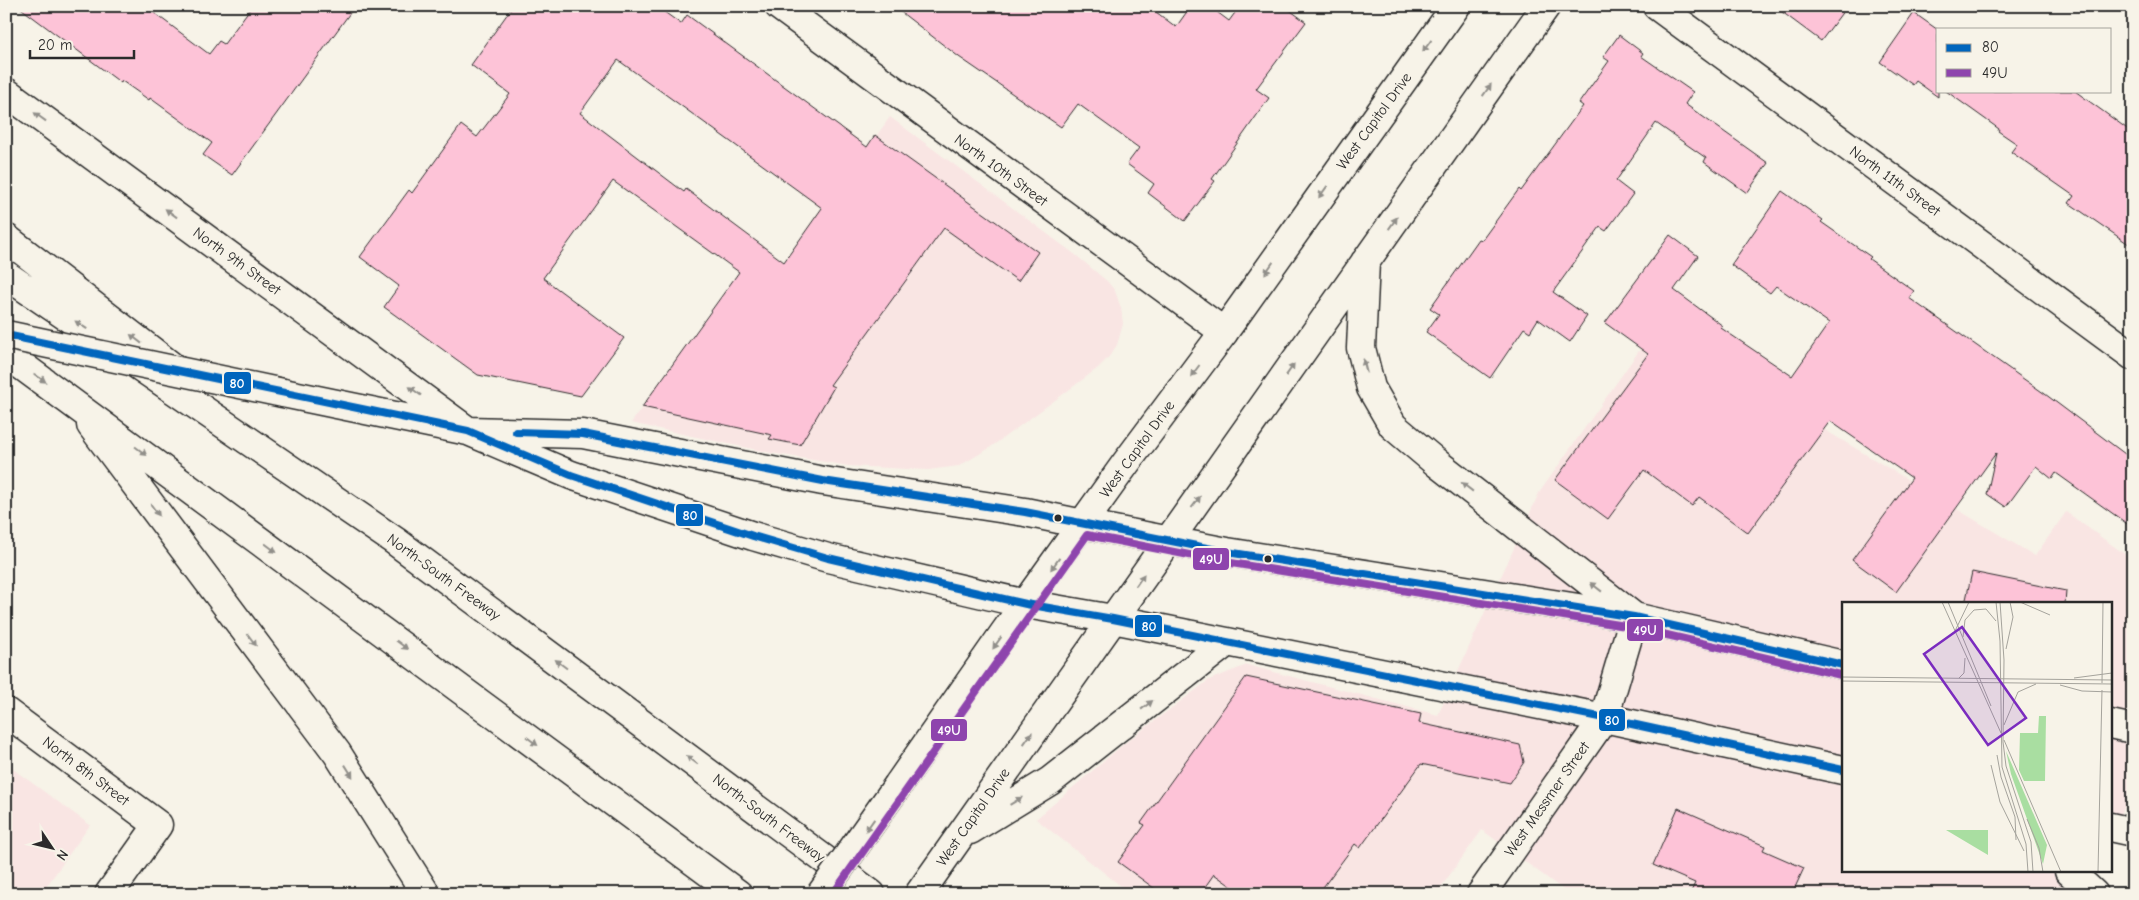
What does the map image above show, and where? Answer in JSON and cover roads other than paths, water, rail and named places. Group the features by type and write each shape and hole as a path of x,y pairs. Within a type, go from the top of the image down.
{"main road":[{"name":"North 10th Street","path":"779,6 1224,332"},
{"name":"West Capitol Drive","path":"821,894 1126,463 1224,332 1456,6"},
{"name":"West Capitol Drive","path":"919,894 1546,6"},
{"name":"North 11th Street","path":"1657,6 2133,356"},
{"name":"North 9th Street","path":"6,92 468,431"},
{"path":"6,238 395,540"},
{"path":"1365,262 1361,348 1371,388 1393,426 1438,464 1634,617"},
{"name":"North-South Freeway","path":"6,275 395,540 871,894"},
{"path":"6,335 468,431 583,434 823,481 1025,512 1167,542 1634,617 1842,665"},
{"path":"6,354 73,401 738,894"},
{"path":"73,401 337,753 426,894"},
{"path":"468,431 571,475 753,536 828,558 1026,604 1113,619 1604,718 1842,770"},
{"name":"West Messmer Street","path":"1481,894 1604,718 1634,617"},
{"path":"960,836 1050,781 1227,642"},
{"name":"North 8th Street","path":"6,712 158,825 109,894"},
{"path":"2112,724 2133,729"},
{"path":"2112,827 2133,832"},
{"path":"2070,872 2094,894"}]}
